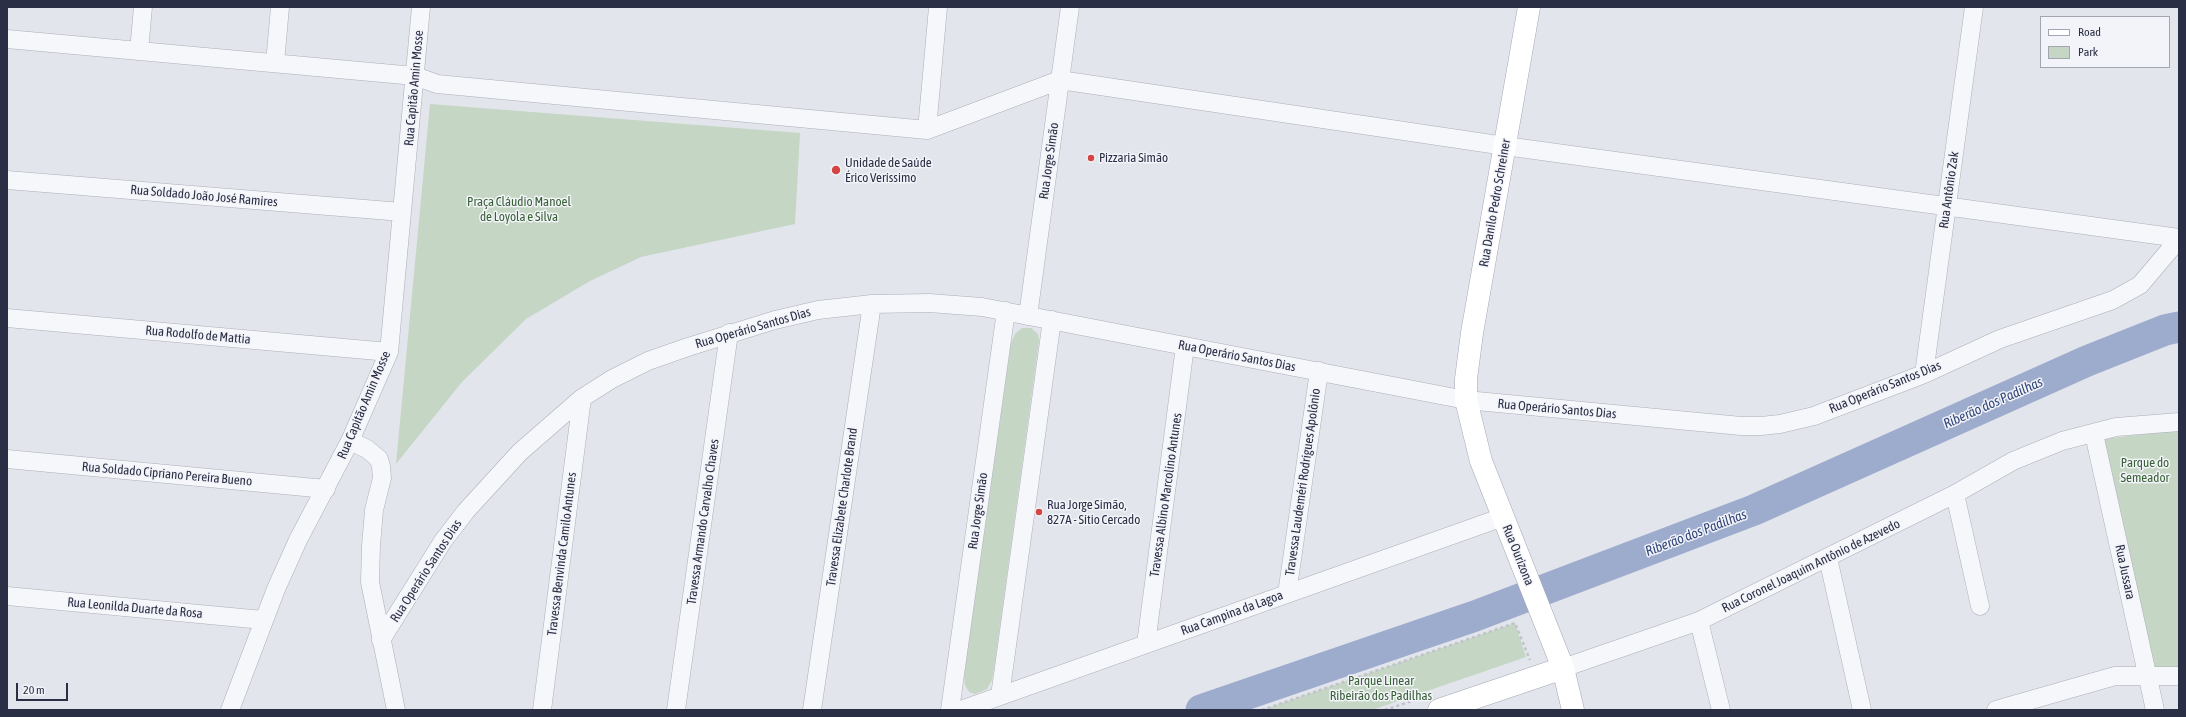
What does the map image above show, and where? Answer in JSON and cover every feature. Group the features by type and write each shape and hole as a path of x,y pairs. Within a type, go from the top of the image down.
{"main road":[{"name":"Rua Danilo Pedro Schreiner","path":"1466,400 1466,379 1472,333 1529,7"},
{"name":"Rua Ourizona","path":"1466,400 1481,461 1563,668 1572,705"},
{"name":"Rua Coronel Joaquim Antônio de Azevedo","path":"1434,703 1539,677 1563,668"},
{"path":"1539,677 1560,688 1572,705"}],"street":[{"path":"139,51 143,7"},
{"path":"275,64 280,7"},
{"name":"Rua Capitão Amin Mosse","path":"230,710 263,620 298,540 350,441 389,352 421,7"},
{"path":"927,130 938,7"},
{"name":"Rua Jorge Simão","path":"1028,316 1070,7"},
{"name":"Rua Antônio Zak","path":"1924,374 1974,7"},
{"path":"7,39 414,76 437,84 927,130 1060,80 1505,146 1947,205 2179,239"},
{"name":"Rua Soldado João José Ramires","path":"7,180 402,212"},
{"name":"Rua Operário Santos Dias","path":"380,640 443,541 466,511 520,452 582,398 648,361 729,333 818,310 872,304 948,304 1052,320 1466,400 1741,426 1761,426 1780,424 1814,416 1924,374 2000,339 2087,310 2127,293 2140,285 2154,271 2179,239"},
{"name":"Travessa Elizabete Charlote Brand","path":"812,710 872,304"},
{"name":"Rua Jorge Simão","path":"950,710 1006,312"},
{"name":"Rua Rodolfo de Mattia","path":"7,318 389,352"},
{"path":"1000,696 1052,320"},
{"name":"Travessa Armando Carvalho Chaves","path":"676,710 729,333"},
{"name":"Travessa Albino Marcolino Antunes","path":"1146,644 1186,346"},
{"name":"Travessa Laudeméri Rodrigues Apolônio","path":"1287,594 1318,371"},
{"name":"Travessa Benvinda Camilo Antunes","path":"542,710 582,398"},
{"name":"Rua Coronel Joaquim Antônio de Azevedo","path":"1563,668 1699,621 1955,494 2013,461 2062,441 2094,434 2116,427 2179,422"},
{"name":"Rua Jussara","path":"2094,434 2155,710"},
{"path":"350,441 367,448 379,459 381,467 382,478 374,510 370,561 373,602 396,710"},
{"name":"Rua Soldado Cipriano Pereira Bueno","path":"7,459 326,489"},
{"path":"1955,494 1980,606"},
{"name":"Rua Campina da Lagoa","path":"961,710 1503,518"},
{"path":"1828,558 1862,710"},
{"name":"Rua Leonilda Duarte da Rosa","path":"7,596 263,620"},
{"path":"1699,621 1721,710"},
{"path":"1996,710 2115,676 2179,676"}],"path":[{"path":"1262,710 1515,623 1531,660 1523,663"},
{"path":"1385,710 1434,703"}],"green space":[{"name":"Praça Cláudio Manoel de Loyola e Silva","path":"430,104 800,133 795,224 641,257 590,281 526,319 462,382 396,464"},
{"path":"1022,328 1031,328 1038,334 1039,341 994,669 992,680 987,689 975,694 969,692 965,685 964,676 1011,343 1015,334"},
{"name":"Parque do Semeador","path":"2179,430 2179,668 2153,667 2103,439"},
{"name":"Parque Linear Ribeirão dos Padilhas","path":"1515,623 1526,657 1372,710 1262,710"}],"waterway":[{"name":"Riberão dos Padilhas","path":"1201,710 1475,616 1754,510 2087,361 2165,330 2179,327"}],"place":[{"name":"Pizzaria Simão","path":"1091,158"},
{"name":"Unidade de Saúde Érico Veríssimo","path":"836,170"},
{"name":"Rua Jorge Simão, 827A - Sítio Cercado","path":"1039,512"}]}
